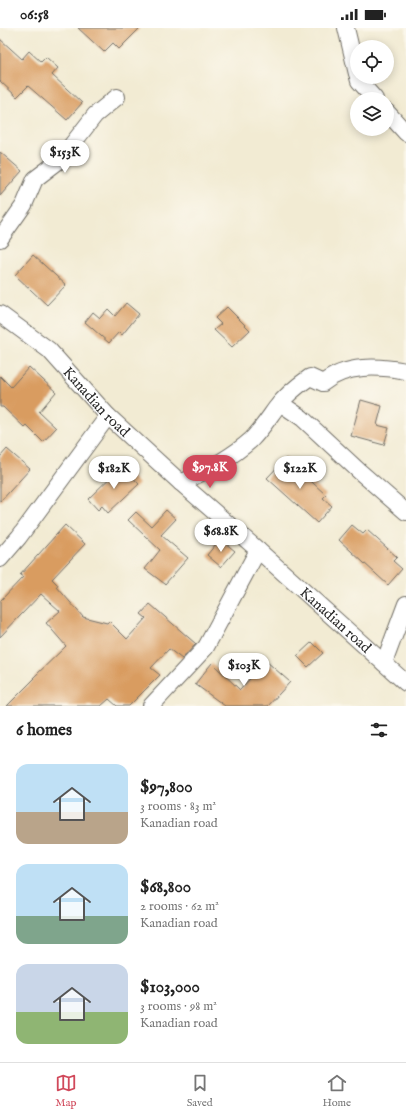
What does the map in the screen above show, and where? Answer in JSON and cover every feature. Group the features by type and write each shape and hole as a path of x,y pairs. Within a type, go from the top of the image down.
{"street":[{"path":"346,28 350,45"},
{"path":"362,84 369,92"},
{"path":"0,239 24,205 35,179 60,160 95,115 117,97"},
{"path":"394,120 406,133"},
{"name":"Kanadian road","path":"0,314 49,350 108,416 406,684"},
{"path":"181,483 209,470 252,439 280,403 299,384 310,377 323,383 337,374 348,370 383,368 406,371"},
{"path":"280,403 302,418 406,512"},
{"path":"0,559 20,538 108,416"},
{"path":"151,706 206,647 258,550"},
{"path":"384,663 394,632 406,604"}],"building":[{"path":"78,28 140,28 119,49 113,43 104,52"},
{"path":"0,39 22,59 29,51 41,62 46,57 58,68 52,75 82,103 67,120 28,86 17,97 0,81"},
{"path":"0,152 22,171 0,196"},
{"path":"33,255 66,285 47,305 15,275"},
{"path":"126,303 139,314 122,335 119,332 109,343 85,322 93,312 100,318 108,309 115,316"},
{"path":"227,307 250,330 232,347 214,330 221,324 215,318"},
{"path":"29,367 56,392 39,412 56,428 43,442 27,426 25,428 3,407 0,407 0,376 11,387"},
{"path":"361,400 382,406 377,425 389,428 384,445 351,436"},
{"path":"7,449 30,469 0,502 0,457"},
{"path":"286,458 326,495 323,498 332,506 317,523 267,478"},
{"path":"122,466 139,484 108,513 102,506 98,510 88,499"},
{"path":"166,510 176,519 161,535 188,558 165,584 145,569 160,550 128,520 136,512 151,526"},
{"path":"65,525 85,544 52,579 83,617 107,623 109,621 127,639 146,618 141,614 150,604 196,644 182,659 169,649 151,668 160,675 129,706 117,706 109,699 101,706 7,706 66,646 46,623 60,611 41,594 0,637 0,601 23,577 20,575"},
{"path":"352,525 363,534 367,530 397,557 393,561 402,569 388,585 339,540"},
{"path":"220,539 235,551 221,567 207,555"},
{"path":"312,642 323,653 308,667 297,656"},
{"path":"266,661 290,682 268,706 225,706 195,684 212,663 240,690"}]}
